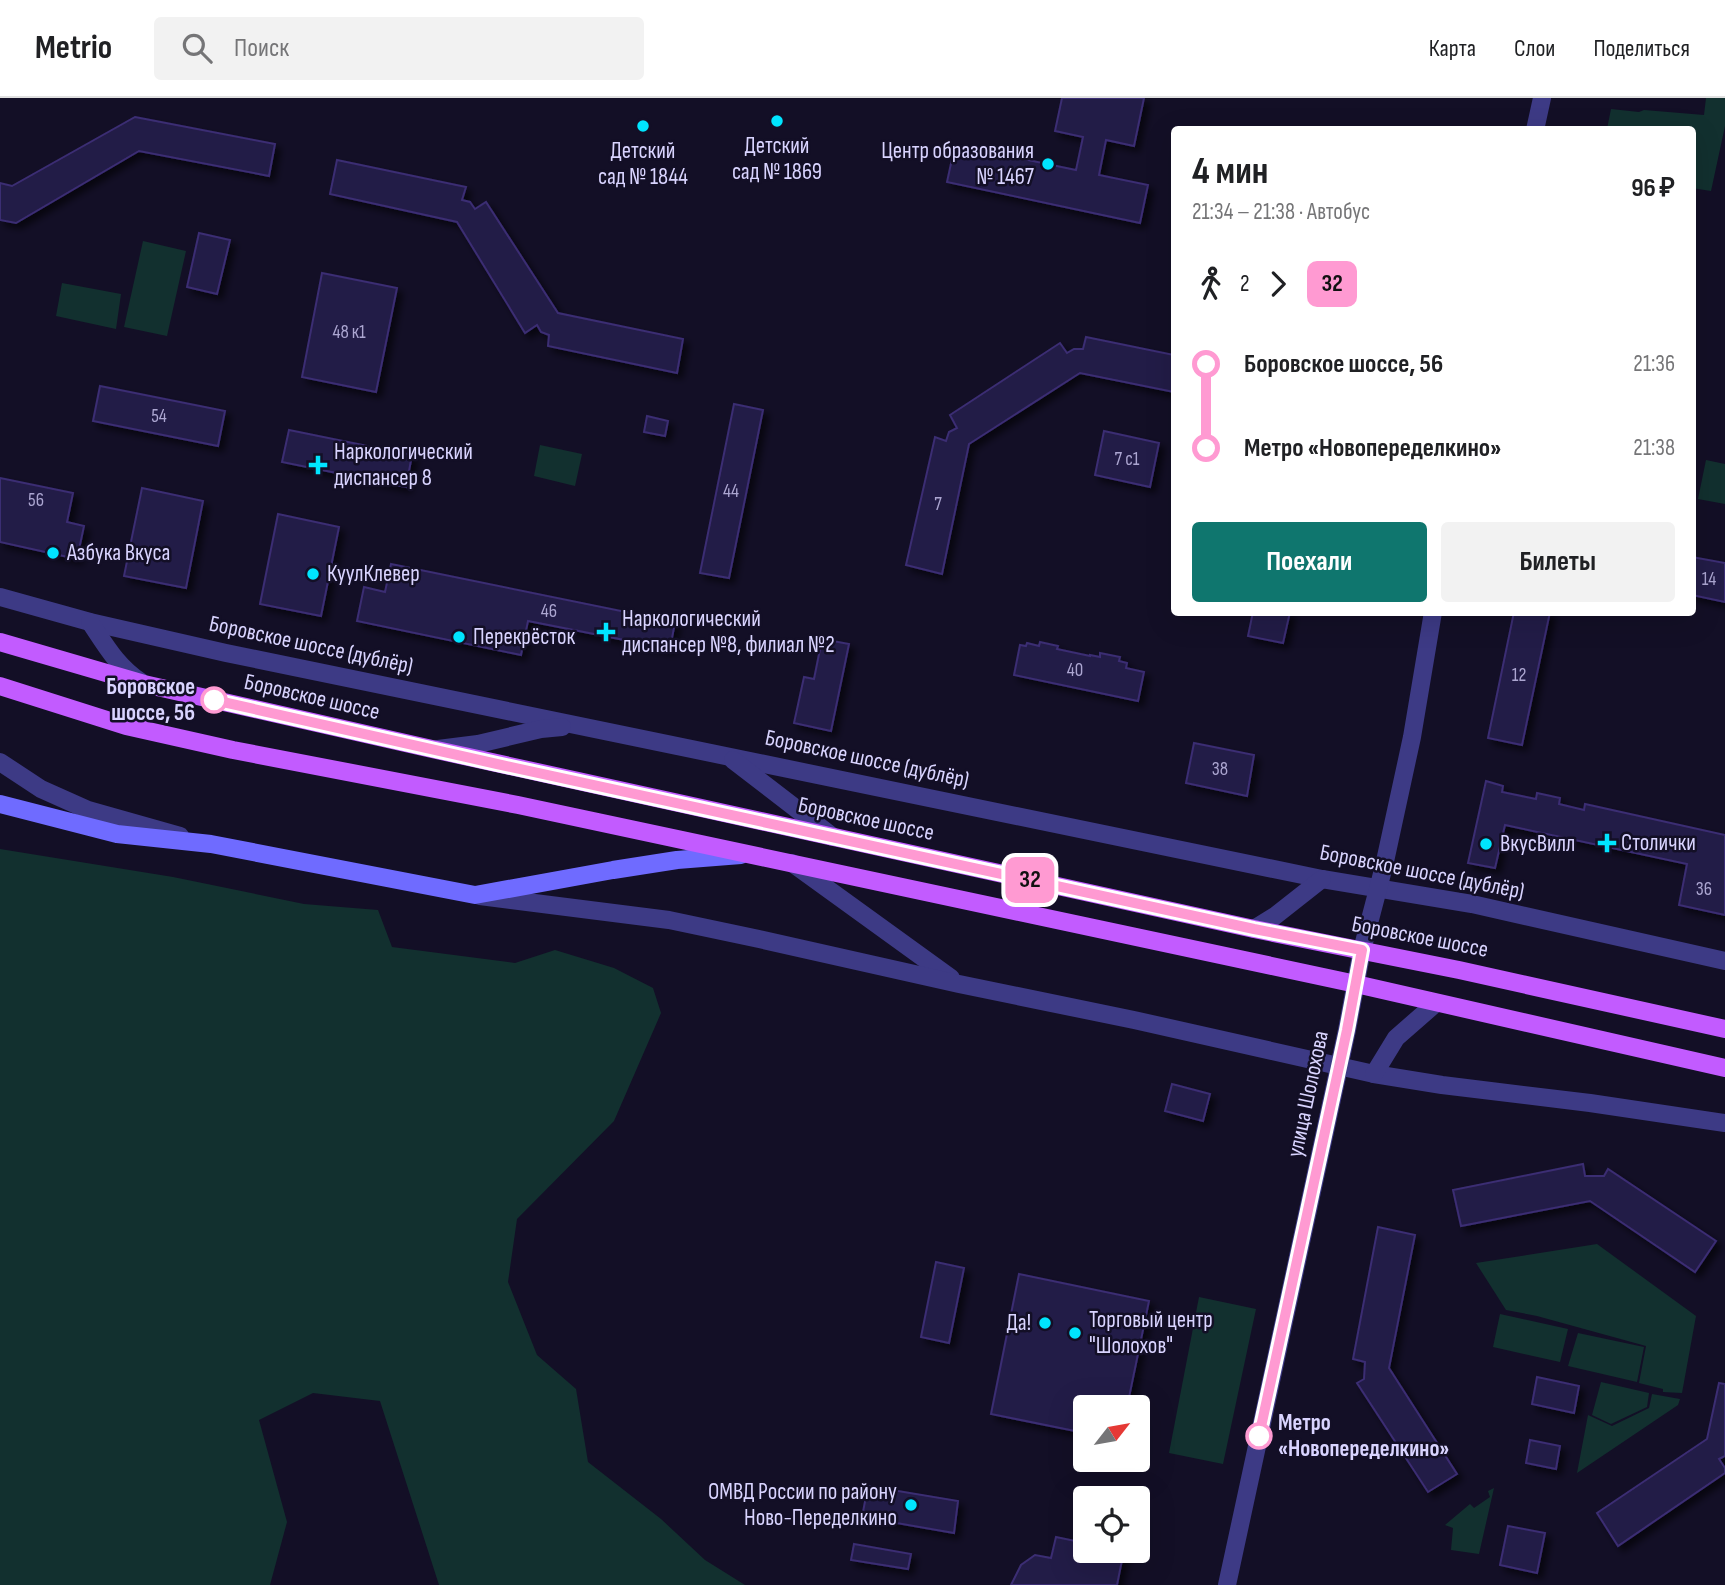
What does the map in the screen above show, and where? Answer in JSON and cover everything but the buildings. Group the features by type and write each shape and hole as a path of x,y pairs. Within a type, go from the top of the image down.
{"main road":[{"name":"Боровское шоссе","path":"0,642 144,684 432,749 1725,1029"},
{"path":"0,686 126,726 233,750 518,804 1356,984 1725,1068"},
{"path":"0,804 117,834 211,844 475,895 677,860 751,855"}],"street":[{"path":"1536,126 1542,98"},
{"name":"Боровское шоссе (дублёр)","path":"0,597 90,622 226,653 1322,878 1472,904 1725,961"},
{"name":"улица Шолохова","path":"1227,1585 1362,950 1384,866 1412,737 1432,616"},
{"path":"90,622 126,672 144,684"},
{"path":"432,749 478,744 541,729 583,726"},
{"path":"727,755 833,837"},
{"path":"0,762 41,789 88,810 211,844"},
{"path":"792,863 959,984"},
{"path":"1254,929 1275,916 1322,878"},
{"path":"475,895 669,920 1374,1074 1725,1124"},
{"path":"1374,1074 1396,1038 1436,1003"}],"green space":[{"path":"1706,98 1725,98 1725,126 1711,191 1696,189 1696,126 1608,126 1611,109 1704,115"},
{"path":"143,241 186,251 167,336 124,327"},
{"path":"62,283 121,294 116,329 56,316"},
{"path":"540,445 582,454 575,486 534,476"},
{"path":"1706,460 1725,464 1725,504 1698,499"},
{"path":"0,849 173,877 304,904 378,910 392,947 515,963 555,950 614,968 653,988 661,1013 614,1121 517,1219 508,1282 537,1355 576,1389 588,1462 661,1519 705,1560 745,1585 439,1585 380,1401 313,1393 259,1420 287,1522 270,1585 0,1585"},
{"path":"1597,1244 1696,1316 1682,1393 1663,1392 1663,1389 1639,1383 1646,1346 1506,1310 1476,1263"},
{"path":"1199,1297 1256,1309 1223,1464 1169,1453"},
{"path":"1500,1314 1568,1329 1560,1362 1493,1347"},
{"path":"1578,1333 1644,1347 1637,1382 1568,1366"},
{"path":"1601,1382 1649,1393 1647,1407 1611,1424 1592,1415"},
{"path":"1652,1394 1680,1399 1678,1405 1577,1473 1588,1415 1612,1426 1649,1408"},
{"path":"1494,1488 1479,1554 1451,1550 1453,1528 1445,1525 1470,1504 1474,1508 1490,1497 1488,1491"}],"bus line":[{"name":"32","path":"214,700 1254,929 1362,950 1259,1436"}],"place":[{"name":"Детский сад № 1869","path":"777,121"},
{"name":"Детский сад № 1844","path":"643,126"},
{"name":"Центр образования № 1467","path":"1048,164"},
{"name":"Наркологический диспансер 8","path":"318,465"},
{"name":"Азбука Вкуса","path":"53,553"},
{"name":"КуулКлевер","path":"313,574"},
{"name":"Наркологический диспансер №8, филиал №2","path":"606,632"},
{"name":"Перекрёсток","path":"459,637"},
{"name":"Боровское шоссе, 56","path":"214,700"},
{"name":"Столички","path":"1607,843"},
{"name":"ВкусВилл","path":"1486,844"},
{"name":"Да!","path":"1045,1323"},
{"name":"Торговый центр \"Шолохов\"","path":"1075,1333"},
{"name":"Метро «Новопеределкино»","path":"1259,1436"},
{"name":"ОМВД России по району Ново-Переделкино","path":"911,1505"}]}
